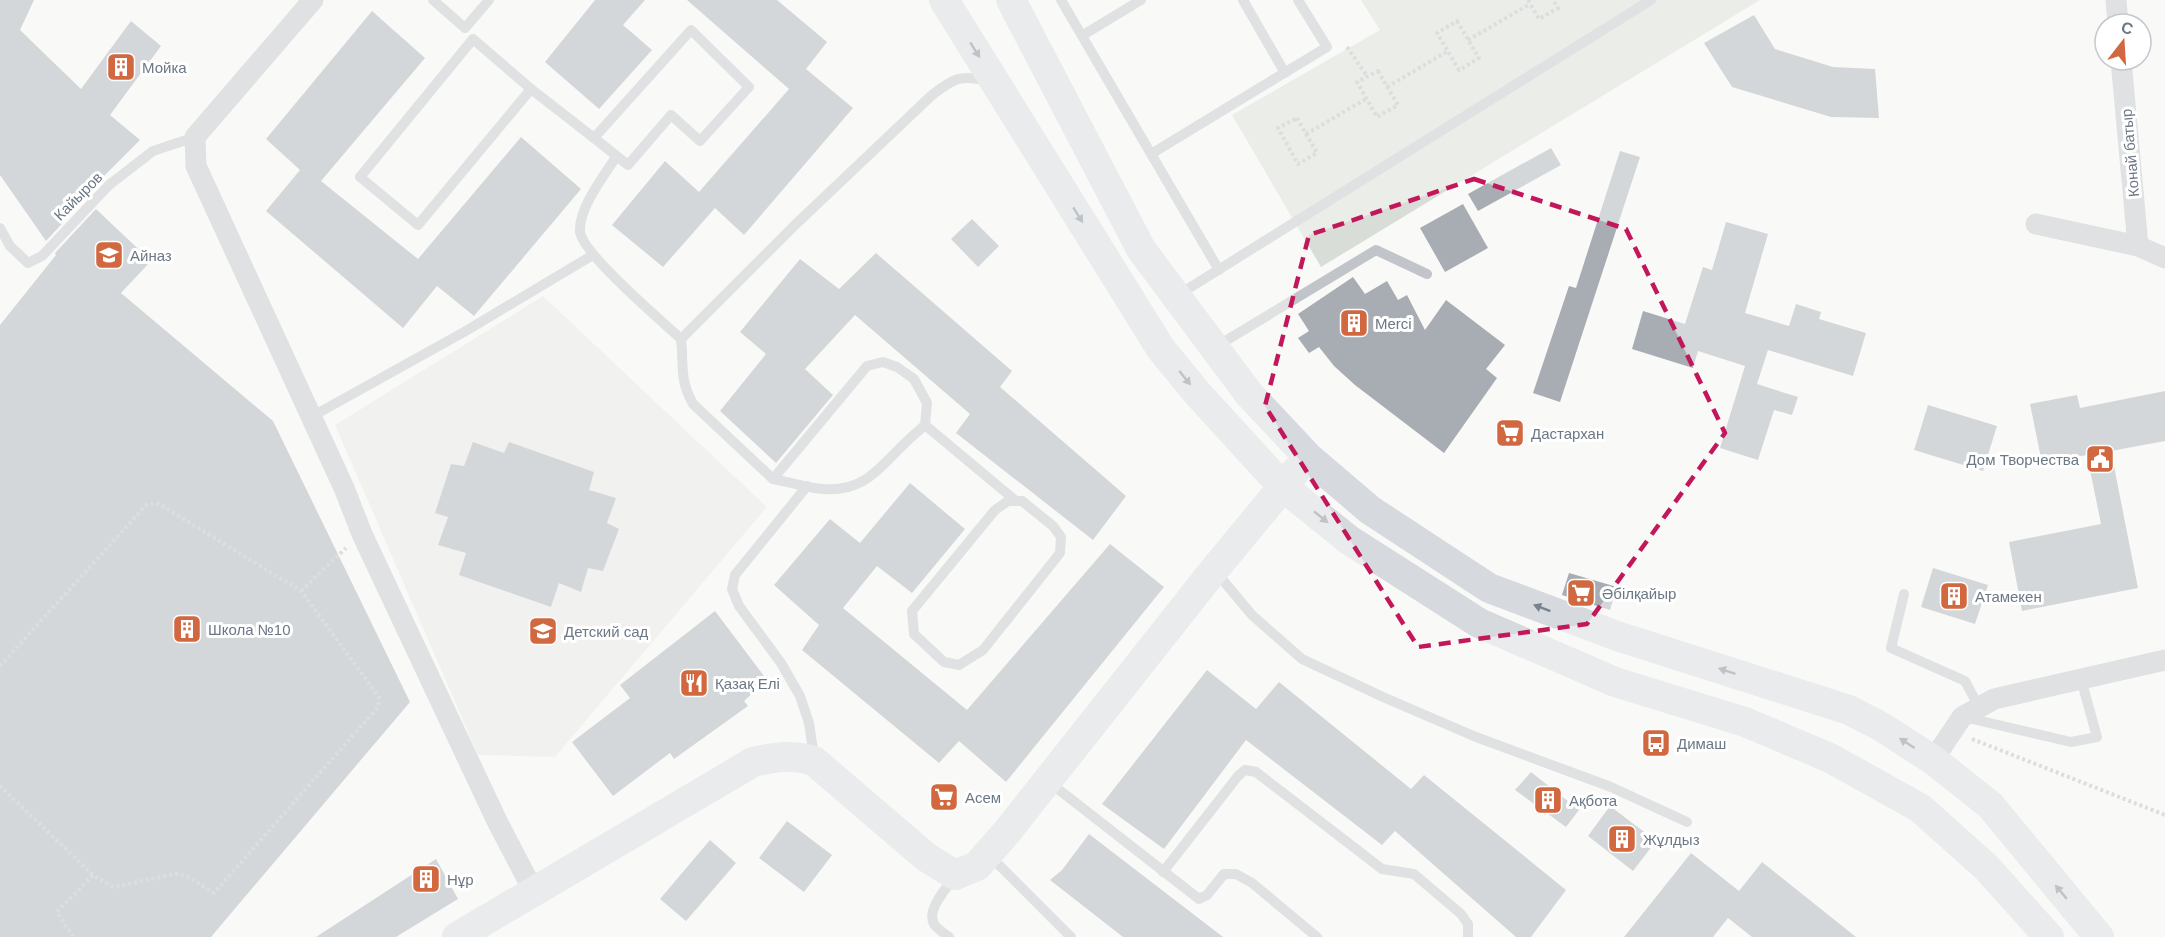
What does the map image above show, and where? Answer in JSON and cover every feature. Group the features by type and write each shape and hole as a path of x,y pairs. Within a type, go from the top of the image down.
{"street":[{"path":"313,0 195,137 196,166 362,534 497,821 534,892"},
{"path":"944,0 1161,349 1198,394 1282,486 1349,540 1479,623 1616,682 1745,722 1819,753 1920,808 1986,867 2049,937"},
{"path":"1011,0 1141,249 1249,394 1309,458 1370,510 1489,588 1617,636 1849,710 1882,727 1933,760 1989,805 2099,937"},
{"name":"Конай батыр","path":"2122,72 2138,246"},
{"path":"2036,224 2138,246 2165,258"},
{"path":"457,937 753,762 790,756 814,760 926,857 955,875 977,867 1049,782 1282,486 1309,458"},
{"path":"1933,760 1964,718 1994,699 2165,660"}],"lane":[{"path":"433,0 465,28 473,39 531,89 628,165 671,115 700,141 749,87 691,30 594,138"},
{"path":"465,28 489,0"},
{"path":"1061,0 1220,270"},
{"path":"1083,35 1141,0"},
{"path":"1243,0 1285,73"},
{"path":"1151,154 1327,47 1299,0"},
{"path":"1177,296 1651,0"},
{"path":"473,39 360,177 418,225 531,89"},
{"path":"773,479 867,366 883,362 897,367 914,379 927,403 925,425 874,476 859,484 824,489 773,479 693,404 685,390 681,363 681,339 795,225 932,95 952,80 969,76 996,83"},
{"name":"Кайыров","path":"0,228 10,246 28,264 42,256 110,185 153,151 195,137"},
{"path":"616,157 593,192 582,217 580,233 593,255 681,339"},
{"path":"1215,347 1376,250 1427,274"},
{"path":"311,417 464,332 593,255"},
{"path":"925,425 1016,501 1022,501 1053,526 1061,537 1060,553 983,650 959,665 944,662 914,634 912,611 995,510 1008,501 1016,501"},
{"path":"807,486 735,575 732,589 739,606 781,663 800,696 809,723 814,760"},
{"path":"1214,570 1252,615 1302,659 1476,738 1611,787 1687,822"},
{"path":"1904,594 1891,648 1965,681 1964,718 2071,742 2097,737 2081,679"},
{"path":"1163,872 1238,776 1245,770 1256,772 1382,869 1414,874 1461,914 1468,924 1468,937"},
{"path":"1049,782 1199,899 1207,895 1224,874 1236,874 1252,883 1317,937"},
{"path":"988,854 1071,937"},
{"path":"949,937 934,924 932,916 934,908 955,875"}],"path":[{"path":"1468,40 1529,2 1539,19 1558,8 1553,0"},
{"path":"1457,21 1468,40 1479,58 1459,70 1437,33 1457,21"},
{"path":"1347,47 1367,76"},
{"path":"1387,87 1448,51"},
{"path":"1378,70 1398,105 1377,117 1357,82 1367,76 1378,70"},
{"path":"1306,134 1366,99"},
{"path":"1297,118 1306,134 1317,153 1298,164 1278,128 1297,118"},
{"path":"0,666 147,504 159,504 301,591 379,697 378,707 214,893 187,876 175,874 113,887 93,875 0,786"},
{"path":"301,591 362,534"},
{"path":"1964,718 2165,815"},
{"path":"73,937 57,912 93,875"}],"highlighted area":[{"path":"1474,179 1626,229 1725,433 1587,624 1418,647 1265,406 1309,235"}],"shaded area":[{"path":"1361,0 1760,0 1321,267 1232,115 1380,30"},
{"name":"Детский сад","path":"543,296 767,507 555,757 478,755 335,425"}],"building":[{"path":"0,0 34,0 20,30 81,89 131,21 161,46 110,115 140,140 83,197 85,199 46,241 0,175"},
{"path":"595,0 645,0 623,25 652,50 599,109 545,62"},
{"path":"687,0 777,0 827,42 806,69 853,108 744,235 715,208 663,267 612,225 665,161 699,192 789,89"},
{"path":"372,11 425,58 321,181 418,259 521,137 581,189 474,316 437,286 403,328 266,211 300,170 266,139"},
{"path":"1754,15 1775,49 1833,67 1875,69 1879,118 1831,117 1732,87 1704,43"},
{"path":"1551,148 1561,165 1478,211 1468,194"},
{"path":"1620,151 1640,157 1560,402 1533,393 1569,286 1576,288"},
{"path":"1463,204 1488,248 1445,272 1420,228"},
{"name":"Школа №10","path":"96,209 151,261 121,293 273,421 410,702 211,937 0,937 0,325 56,255 55,253"},
{"path":"972,219 999,246 978,267 951,239"},
{"path":"1726,222 1768,234 1745,313 1789,326 1796,304 1821,312 1819,319 1866,333 1853,376 1768,350 1757,384 1798,397 1792,415 1774,410 1758,460 1720,448 1745,366 1698,351 1693,368 1632,349 1643,311 1685,324 1703,267 1712,270"},
{"path":"876,253 1012,371 1000,387 1126,496 1093,540 956,433 970,414 855,315 805,369 833,395 776,463 720,411 766,354 740,332 800,259 839,289"},
{"path":"1353,277 1365,294 1387,281 1398,300 1407,295 1425,330 1446,300 1505,345 1486,369 1497,378 1444,453 1355,385 1334,366 1319,347 1309,353 1298,338 1309,331 1298,314"},
{"path":"2165,391 2165,441 2111,451 2138,588 2022,611 2009,542 2101,524 2087,455 2042,463 2030,404 2077,395 2080,408"},
{"path":"1928,405 1997,426 1983,471 1914,450"},
{"path":"473,442 504,453 509,442 594,472 589,490 616,498 607,523 619,529 603,571 588,568 581,592 559,583 551,607 459,575 466,553 438,545 448,517 435,513 451,464 464,466"},
{"path":"910,483 965,529 912,593 877,566 843,608 967,710 1110,544 1164,587 1006,782 959,741 939,763 802,650 819,625 774,585 830,519 860,543"},
{"name":"Атамекен","path":"1933,568 1988,585 1975,624 1921,607"},
{"path":"1569,573 1617,587 1610,610 1562,595"},
{"name":"Қазақ Елі","path":"715,611 767,680 744,701 748,706 674,759 670,753 613,796 572,742 630,698 620,685"},
{"path":"1207,670 1256,709 1279,682 1411,789 1424,775 1566,890 1531,937 1516,937 1395,831 1382,845 1246,740 1164,849 1102,804"},
{"name":"Ақбота","path":"1531,772 1579,810 1566,827 1515,790"},
{"name":"Жұлдыз","path":"1610,806 1656,841 1633,871 1588,836"},
{"path":"787,821 832,855 804,892 759,858"},
{"path":"1089,834 1223,937 1123,937 1050,880 1062,870"},
{"path":"710,840 736,863 686,921 660,899"},
{"path":"1691,853 1739,891 1762,862 1856,937 1752,937 1728,918 1713,937 1624,937"},
{"name":"Нұр","path":"436,859 458,899 396,937 316,937"}],"place":[{"name":"Мойка","path":"121,67"},
{"name":"Айназ","path":"109,255"},
{"name":"Merci","path":"1354,323"},
{"name":"Дастархан","path":"1510,433"},
{"name":"Дом Творчества","path":"2100,459"},
{"name":"Әбілқайыр","path":"1581,593"},
{"name":"Атамекен","path":"1954,596"},
{"name":"Школа №10","path":"187,629"},
{"name":"Детский сад","path":"543,631"},
{"name":"Қазақ Елі","path":"694,683"},
{"name":"Димаш","path":"1656,743"},
{"name":"Асем","path":"944,797"},
{"name":"Ақбота","path":"1548,800"},
{"name":"Жұлдыз","path":"1622,839"},
{"name":"Нұр","path":"426,879"}]}
